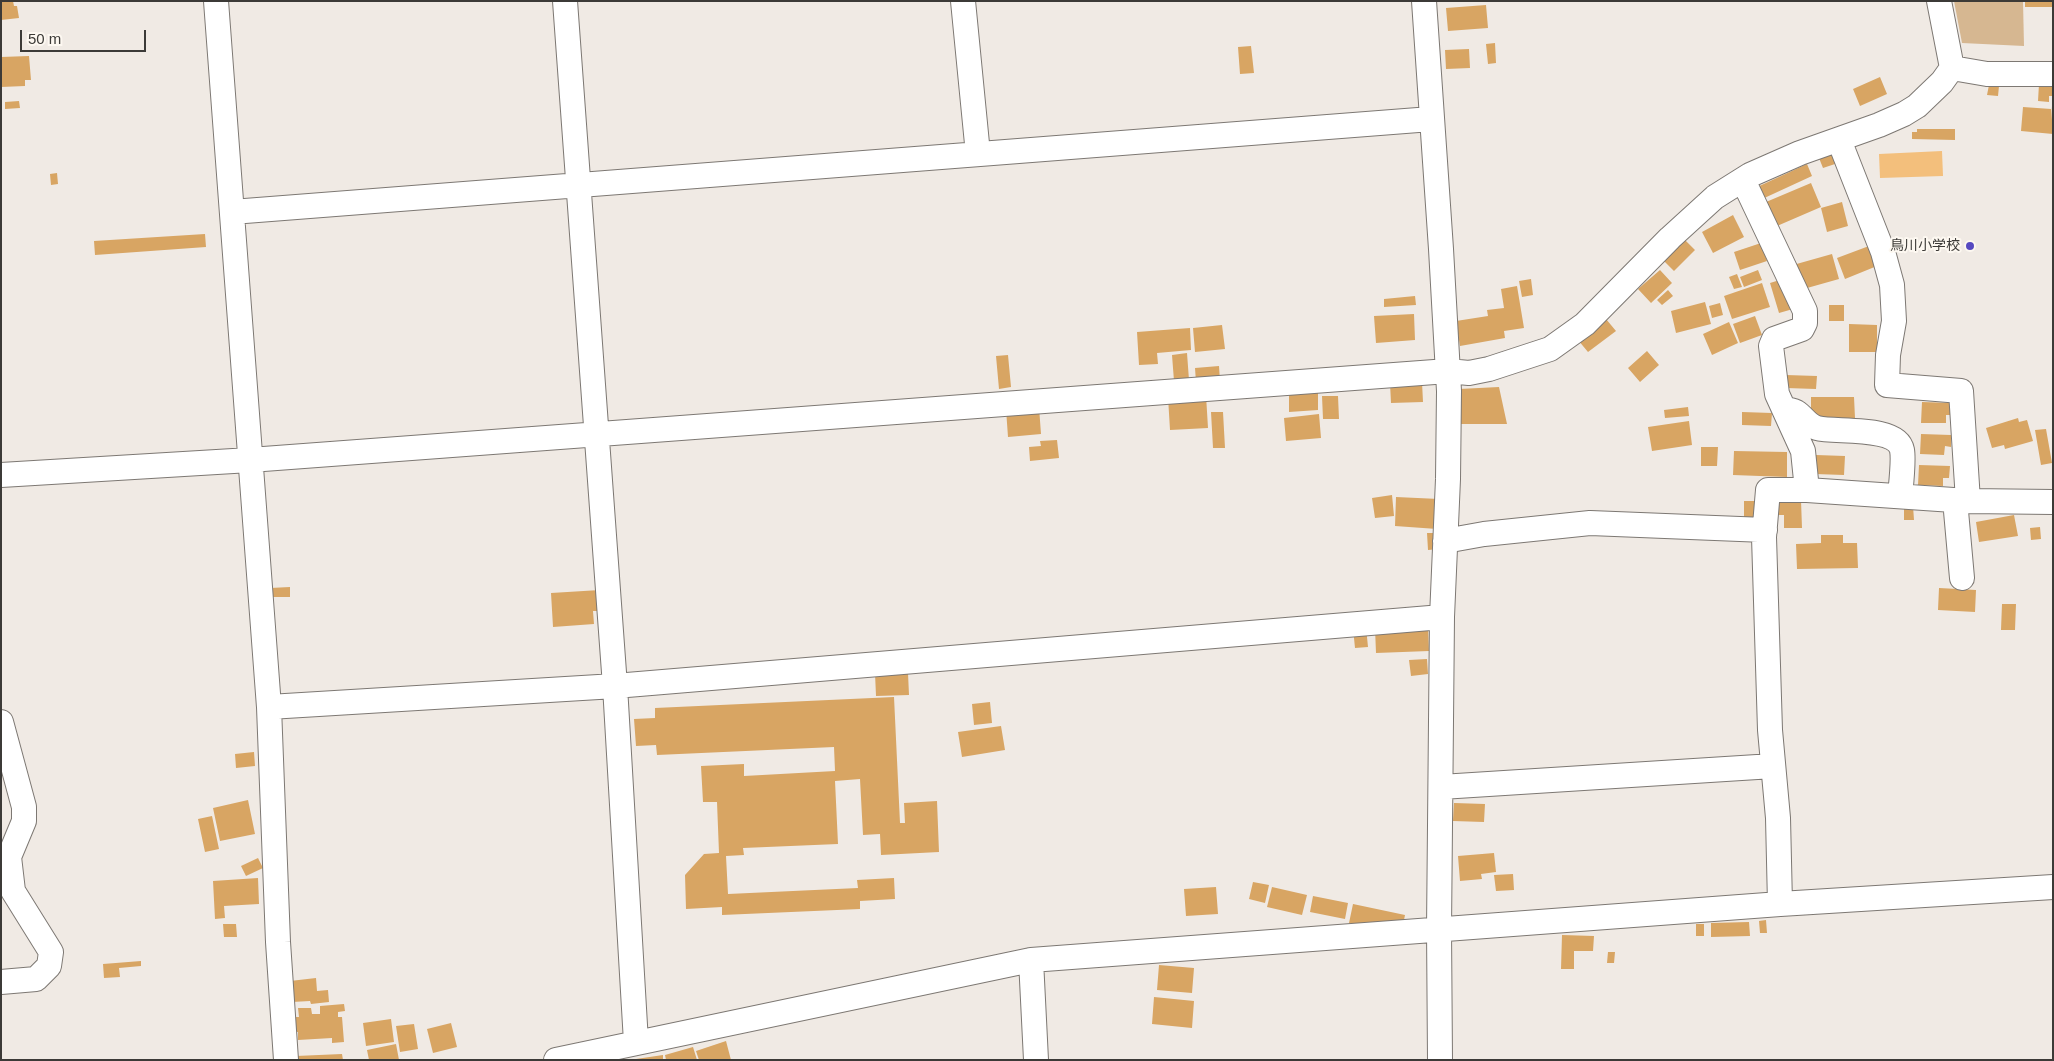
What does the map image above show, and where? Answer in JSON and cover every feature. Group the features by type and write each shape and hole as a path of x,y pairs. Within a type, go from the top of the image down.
{"street":[{"path":"216,1 269,707 278,942 286,1060"},
{"path":"565,1 615,686 626,1049"},
{"path":"963,1 978,154"},
{"path":"1424,1 1448,371 1448,479 1442,617 1442,788 1438,929 1440,1060"},
{"path":"1,474 250,460 1448,371 1469,372 1489,369 1550,348 1586,324 1632,275 1715,197 1743,180 1800,153 1879,125 1917,106 1942,82 1952,68 1939,1"},
{"path":"1952,68 1986,74 2053,74"},
{"path":"232,212 1431,119"},
{"path":"1839,140 1883,252 1892,285 1894,321 1888,355 1887,385 1961,391 1962,578"},
{"path":"1743,180 1804,311 1805,323 1802,329 1774,339 1771,346 1777,394 1803,451 1806,490"},
{"path":"1785,408 1796,412 1808,424 1818,428 1858,430 1890,437 1896,441 1902,449 1900,496"},
{"path":"1780,904 1778,818 1770,730 1765,530 1768,490 1806,490 1962,500 2053,502"},
{"path":"1445,541 1484,534 1590,523 1765,530"},
{"path":"269,707 615,686 1442,617"},
{"path":"1,722 24,807 24,821 9,856 13,891 51,952 49,966 36,979 1,982"},
{"path":"1442,788 1773,766"},
{"path":"556,1060 626,1049 1031,960 1780,904 2053,887"},
{"path":"1031,960 1036,1060"}],"shaded area":[{"path":"1954,1 2023,1 2024,46 1962,43"},
{"path":"1942,151 1943,176 1880,178 1879,154"}],"building":[{"path":"1,1 13,1 14,6 17,6 19,18 1,20"},
{"path":"2025,1 2053,1 2053,7 2025,7"},
{"path":"1486,5 1488,28 1448,31 1446,8"},
{"path":"1495,43 1496,63 1488,64 1486,44"},
{"path":"1251,46 1254,73 1240,74 1238,47"},
{"path":"1469,49 1470,68 1446,69 1445,50"},
{"path":"29,56 31,80 25,80 25,86 1,87 1,57"},
{"path":"1880,77 1887,94 1860,106 1853,89"},
{"path":"2039,84 2053,84 2053,96 2049,96 2049,102 2038,101"},
{"path":"1989,85 1999,86 1998,96 1987,95"},
{"path":"19,101 20,108 5,109 5,102"},
{"path":"2051,106 2053,134 2021,131 2023,107 2051,109"},
{"path":"1917,129 1955,129 1955,140 1912,139 1912,132 1917,132"},
{"path":"1831,153 1835,164 1823,168 1819,158"},
{"path":"1807,164 1812,176 1760,200 1755,188"},
{"path":"57,173 58,184 51,185 50,174"},
{"path":"1811,183 1821,207 1777,226 1766,202"},
{"path":"1842,202 1848,226 1827,232 1821,208"},
{"path":"1733,215 1744,237 1713,253 1702,232"},
{"path":"205,234 206,247 95,255 94,241"},
{"path":"1682,237 1695,250 1674,271 1662,259"},
{"path":"1761,243 1767,261 1740,270 1734,252"},
{"path":"1869,246 1877,266 1845,279 1837,258"},
{"path":"1832,254 1839,279 1800,290 1793,265"},
{"path":"1660,270 1672,283 1651,303 1638,289"},
{"path":"1758,270 1762,280 1744,287 1740,277"},
{"path":"1737,274 1742,287 1734,289 1729,277"},
{"path":"1531,279 1533,295 1522,297 1519,281"},
{"path":"1783,279 1793,309 1779,313 1770,283"},
{"path":"1762,283 1770,307 1732,319 1724,296"},
{"path":"1517,286 1524,328 1504,331 1505,338 1460,346 1456,321 1488,316 1487,310 1504,308 1501,289"},
{"path":"1668,290 1673,296 1662,305 1657,300"},
{"path":"1415,296 1416,305 1384,307 1384,299"},
{"path":"1705,302 1711,324 1676,333 1671,311"},
{"path":"1720,303 1723,315 1712,318 1709,306"},
{"path":"1829,305 1844,305 1844,321 1829,321"},
{"path":"1414,314 1415,340 1376,343 1374,316"},
{"path":"1755,316 1762,335 1740,343 1733,324"},
{"path":"1606,319 1616,331 1588,352 1578,340"},
{"path":"1729,322 1738,343 1712,355 1703,334"},
{"path":"1849,324 1877,325 1877,352 1849,352"},
{"path":"1222,325 1225,349 1195,352 1193,328"},
{"path":"1190,328 1191,350 1157,353 1158,364 1139,365 1137,332"},
{"path":"1647,351 1659,365 1640,382 1628,368"},
{"path":"1187,353 1189,380 1174,381 1172,355"},
{"path":"1008,355 1011,387 999,389 996,356"},
{"path":"1219,366 1220,381 1196,382 1195,368"},
{"path":"1786,375 1817,376 1816,389 1786,388"},
{"path":"1422,382 1423,402 1391,403 1390,383"},
{"path":"1499,387 1507,424 1458,424 1459,389"},
{"path":"1318,393 1318,410 1289,412 1289,394"},
{"path":"1206,395 1208,428 1170,430 1168,397"},
{"path":"1322,396 1338,396 1339,419 1323,419"},
{"path":"1811,397 1854,397 1855,418 1811,418"},
{"path":"1922,402 1952,403 1952,415 1946,415 1946,423 1921,423"},
{"path":"1039,407 1041,434 1008,437 1006,409"},
{"path":"1688,407 1689,416 1665,418 1664,410"},
{"path":"1211,412 1223,412 1225,448 1213,448"},
{"path":"1742,412 1772,413 1771,426 1742,425"},
{"path":"1319,414 1321,438 1286,441 1284,418"},
{"path":"2018,418 2019,422 2027,420 2033,441 2005,449 2004,445 1992,448 1986,428"},
{"path":"1689,421 1692,445 1652,451 1648,427"},
{"path":"2046,429 2052,463 2041,465 2035,430"},
{"path":"1921,434 1951,435 1951,447 1945,446 1944,455 1920,454"},
{"path":"1057,440 1059,458 1030,461 1029,447 1041,446 1040,441"},
{"path":"1701,447 1718,447 1717,466 1701,466"},
{"path":"1734,451 1787,452 1787,477 1733,475"},
{"path":"1816,455 1845,456 1844,475 1815,474"},
{"path":"1919,465 1950,466 1949,478 1943,478 1943,486 1918,485"},
{"path":"1392,495 1394,516 1375,518 1372,498"},
{"path":"1396,497 1439,499 1437,529 1395,526"},
{"path":"1801,500 1802,528 1784,528 1784,515 1776,515 1776,501"},
{"path":"1744,501 1759,501 1759,519 1744,519"},
{"path":"1904,506 1913,506 1914,520 1904,520"},
{"path":"2014,515 2018,536 1979,542 1976,522"},
{"path":"2040,527 2041,539 2031,540 2030,528"},
{"path":"1427,533 1438,533 1439,549 1428,550"},
{"path":"1821,535 1843,535 1843,543 1857,543 1858,568 1797,569 1796,544 1821,543"},
{"path":"290,587 290,597 271,597 270,588"},
{"path":"1939,588 1976,590 1975,612 1938,610"},
{"path":"600,590 601,611 593,611 594,624 553,627 551,593"},
{"path":"2002,604 2016,604 2015,630 2001,630"},
{"path":"1428,625 1429,651 1376,653 1375,628"},
{"path":"1366,627 1368,647 1355,648 1353,628"},
{"path":"1427,659 1428,674 1411,676 1409,660"},
{"path":"875,673 908,673 909,695 876,696"},
{"path":"894,697 900,823 905,823 904,803 937,801 939,852 881,855 880,834 863,835 860,779 835,781 838,844 743,848 744,855 726,856 728,894 858,888 857,880 894,878 895,899 860,901 860,909 722,915 722,907 686,909 685,875 704,854 719,853 717,802 703,802 701,766 744,764 744,776 835,771 834,747 657,755 656,745 636,746 634,719 655,718 655,708"},
{"path":"990,702 992,723 974,725 972,704"},
{"path":"1001,726 1005,750 962,757 958,732"},
{"path":"254,752 255,766 236,768 235,754"},
{"path":"248,800 255,834 220,841 213,808"},
{"path":"1454,803 1485,804 1484,822 1453,821"},
{"path":"212,816 219,849 205,852 198,819"},
{"path":"1494,853 1496,872 1481,874 1482,879 1460,881 1458,856"},
{"path":"258,858 263,868 246,876 241,866"},
{"path":"1513,874 1514,890 1496,891 1494,875"},
{"path":"258,878 259,904 224,906 225,918 215,919 213,881"},
{"path":"1253,882 1269,885 1265,903 1249,899"},
{"path":"1216,887 1218,914 1186,916 1184,889"},
{"path":"1272,887 1307,895 1302,915 1267,907"},
{"path":"1313,896 1348,903 1345,919 1310,912"},
{"path":"1353,904 1405,915 1404,920 1360,925 1349,923"},
{"path":"1766,920 1767,933 1760,933 1759,921"},
{"path":"1749,922 1750,936 1711,937 1711,923"},
{"path":"223,924 236,924 237,937 224,937"},
{"path":"1696,924 1704,924 1704,936 1696,936"},
{"path":"1562,935 1594,936 1593,951 1574,951 1574,969 1561,969"},
{"path":"1608,952 1615,952 1614,963 1607,963"},
{"path":"141,961 141,966 119,968 120,977 104,978 103,964"},
{"path":"1159,965 1194,968 1192,993 1157,990"},
{"path":"316,978 317,991 328,990 329,1002 311,1004 310,1001 292,1002 290,981"},
{"path":"1154,997 1194,1001 1192,1028 1152,1024"},
{"path":"344,1004 345,1011 338,1012 338,1017 342,1017 344,1042 332,1043 332,1038 298,1040 298,1032 293,1032 292,1017 299,1017 298,1008 311,1008 312,1014 320,1014 320,1006"},
{"path":"391,1019 394,1042 366,1046 363,1023"},
{"path":"451,1023 457,1047 433,1053 427,1029"},
{"path":"414,1024 418,1049 400,1052 396,1026"},
{"path":"726,1041 731,1060 699,1060 696,1051"},
{"path":"396,1044 399,1060 369,1060 367,1050"},
{"path":"693,1047 697,1060 666,1060 665,1055"},
{"path":"342,1054 343,1060 296,1060 296,1056"},
{"path":"663,1055 663,1060 636,1060 636,1059"}],"place":[{"name":"鳥川小学校","path":"1970,246"}]}
